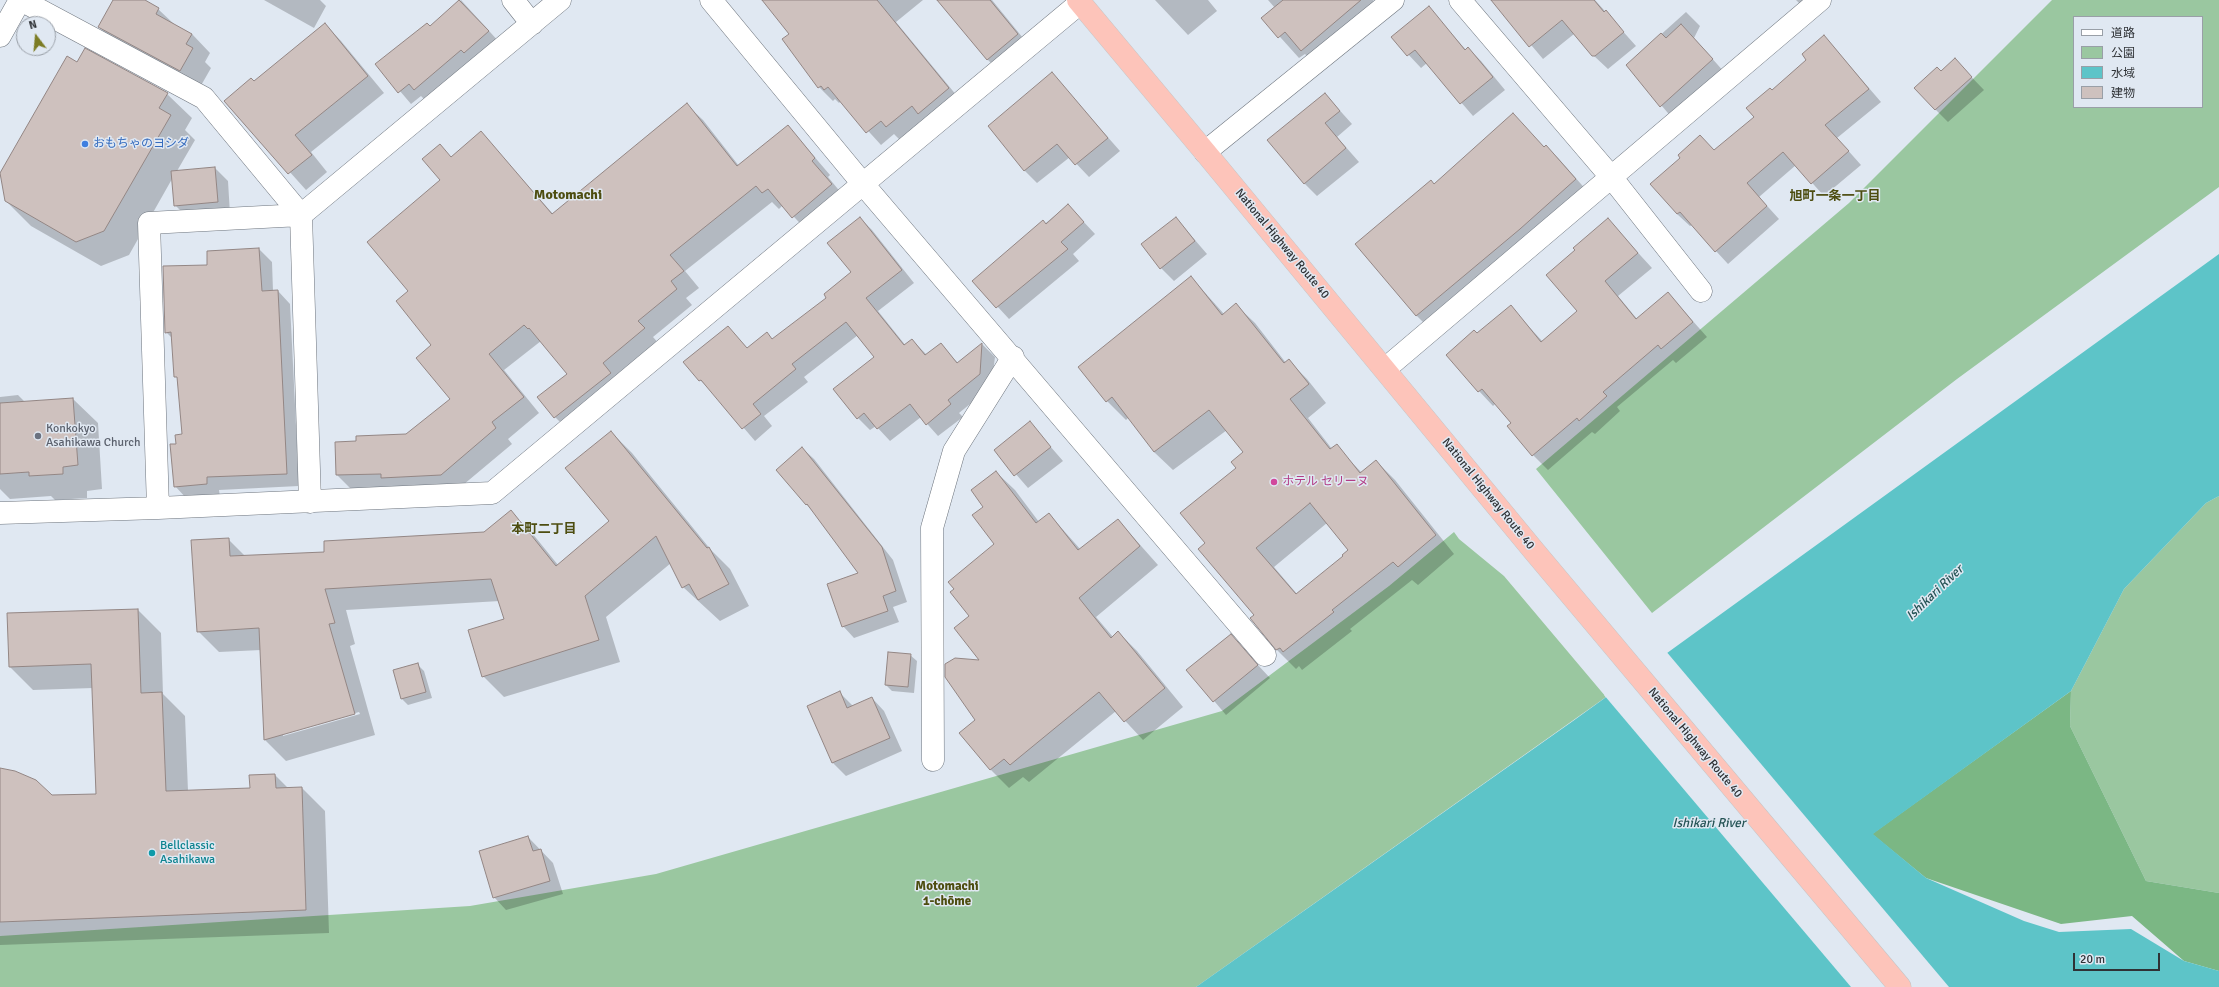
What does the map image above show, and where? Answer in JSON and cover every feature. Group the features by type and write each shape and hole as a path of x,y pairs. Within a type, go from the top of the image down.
{"highway":[{"name":"National Highway Route 40","path":"1079,2 1385,369 1534,551 1900,987"}],"street":[{"path":"0,36 20,0 204,98 301,214 310,502"},
{"path":"513,0 532,24"},
{"path":"158,508 149,223 301,214 560,0"},
{"path":"711,0 864,184 1265,655"},
{"path":"1205,152 1393,0"},
{"path":"1460,0 1612,178 1701,291"},
{"path":"1385,369 1820,0"},
{"path":"0,513 310,502 492,493 864,184 1079,2"},
{"path":"933,760 932,528 954,451 1012,357"}],"green space":[{"path":"2052,0 2219,0 2219,187 1957,379 1652,613 1536,469 1849,203"},
{"path":"2219,496 2219,893 2146,881 2070,726 2071,691 2124,589 2206,503"},
{"path":"1454,532 1459,539 1504,576 1606,697 1196,987 0,987 0,936 470,906 656,874 1222,711 1389,586"},
{"path":"2071,691 2070,726 2146,881 2219,893 2219,971 2184,961 2132,916 2061,924 1926,878 1872,834"}],"water":[{"name":"Ishikari River","path":"2219,254 2219,496 2206,503 2124,589 2071,691 1873,834 1926,878 2024,921 2059,932 2131,929 2184,961 2219,971 2219,987 1196,987 1573,721"}],"pier":[{"path":"1665,650 1949,987 1851,987 1604,695"}],"building":[{"path":"113,0 145,0 159,8 156,14 192,34 186,44 193,48 180,71 98,27"},
{"path":"459,0 489,31 464,53 461,50 414,90 409,84 398,93 375,64 427,23 430,26"},
{"path":"762,0 877,0 949,88 918,114 912,106 886,127 881,121 866,133 828,87 824,90 821,86 818,88 782,39 789,34"},
{"path":"937,0 990,0 1018,34 987,60"},
{"path":"1283,0 1361,0 1301,51 1285,32 1278,38 1261,18"},
{"path":"1491,0 1594,0 1604,12 1606,10 1624,32 1595,56 1592,56 1562,20 1529,47"},
{"path":"1429,6 1465,50 1468,47 1493,77 1460,104 1415,50 1407,56 1391,37"},
{"path":"325,23 368,76 295,135 312,155 288,174 224,101 251,78 254,81"},
{"path":"1681,24 1713,59 1660,107 1626,65 1661,33 1666,38"},
{"path":"1824,35 1869,89 1825,125 1849,151 1811,184 1783,152 1747,183 1767,206 1715,252 1680,212 1677,214 1650,184 1680,158 1678,155 1700,135 1714,150 1754,117 1746,108 1770,88 1772,90 1806,60 1802,54"},
{"name":"おもちゃのヨシダ","path":"85,48 168,93 159,108 171,115 104,231 76,242 5,201 0,173 67,56 77,62"},
{"path":"1955,58 1972,77 1935,110 1914,88 1937,67 1941,71"},
{"path":"1052,72 1108,138 1075,165 1057,144 1024,171 988,126"},
{"path":"1325,93 1340,111 1325,123 1346,148 1304,184 1267,140"},
{"path":"687,103 737,166 788,125 815,158 812,161 832,184 792,218 768,189 762,193 756,186 670,255 684,271 671,281 677,289 638,321 645,328 603,363 611,373 554,418 537,397 567,374 529,328 528,329 524,325 489,354 524,397 492,422 496,428 441,475 381,478 381,474 336,475 335,442 356,441 356,436 406,434 450,399 416,358 431,345 396,301 408,291 367,242 440,180 422,159 440,144 451,157 481,131 552,214"},
{"path":"1513,113 1544,147 1546,145 1576,179 1520,229 1416,316 1355,244 1431,180 1434,184"},
{"path":"215,167 218,202 174,206 171,171"},
{"path":"1068,204 1084,222 1061,242 1068,249 996,308 972,281 1043,220 1046,224"},
{"path":"860,217 902,270 866,298 904,345 912,339 925,355 941,343 957,363 982,343 980,374 948,400 951,404 926,425 910,404 877,429 864,413 857,419 833,389 874,357 846,322 792,364 796,369 753,404 761,414 742,429 701,380 699,381 683,362 728,326 747,348 767,332 772,339 826,298 824,294 851,272 827,243"},
{"path":"1176,217 1195,241 1160,269 1141,244"},
{"path":"1608,218 1638,253 1605,281 1636,319 1668,292 1693,322 1661,349 1658,345 1603,392 1607,396 1579,421 1577,418 1532,456 1507,426 1511,423 1482,389 1478,392 1446,355 1474,330 1477,333 1511,305 1541,342 1577,311 1546,275 1575,250 1573,248"},
{"path":"259,248 262,291 278,290 287,474 207,477 207,484 174,487 170,444 176,444 175,435 182,434 177,377 174,377 171,332 165,333 163,266 207,265 207,251"},
{"path":"1191,276 1222,315 1236,303 1284,363 1289,359 1309,384 1290,399 1330,449 1337,444 1360,473 1376,460 1436,535 1398,567 1393,562 1332,610 1334,612 1283,652 1280,648 1276,650 1250,618 1254,615 1198,549 1205,543 1180,513 1236,468 1231,462 1243,452 1209,410 1154,452 1112,397 1106,402 1078,367","holes":["1310,503 1348,550 1342,555 1343,556 1296,594 1256,548"]},
{"name":"Konkokyo Asahikawa Church","path":"73,398 78,465 63,467 63,474 29,476 29,472 0,474 0,403"},
{"path":"1030,421 1051,447 1014,476 994,450"},
{"path":"611,431 707,548 709,547 729,584 698,600 689,584 682,588 656,536 585,596 599,640 482,677 468,630 504,619 491,579 325,589 335,623 329,624 355,714 264,740 259,628 197,632 191,540 229,538 230,556 324,552 324,541 484,532 511,510 556,566 609,521 565,468"},
{"path":"802,447 882,547 896,591 883,596 888,611 842,627 827,584 858,573 807,504 806,505 776,470"},
{"path":"996,471 1036,523 1049,513 1078,550 1118,519 1140,546 1079,598 1111,638 1118,631 1165,688 1124,722 1099,692 1010,765 1004,759 990,770 959,733 975,720 945,677 945,664 955,658 979,660 954,628 969,616 950,592 954,589 948,582 994,544 972,515 983,507 971,490"},
{"name":"Bellclassic Asahikawa","path":"138,609 141,693 162,692 166,791 250,788 249,775 275,774 276,788 302,787 306,910 0,922 0,768 15,771 36,780 52,795 96,794 91,664 9,667 7,613"},
{"path":"1231,634 1258,665 1213,702 1186,670"},
{"path":"888,652 911,654 908,687 885,685"},
{"path":"418,663 426,692 401,699 393,670"},
{"path":"840,691 847,708 872,697 890,738 832,763 807,706"},
{"path":"528,836 533,851 541,849 550,881 493,898 479,851"}],"place":[{"name":"おもちゃのヨシダ","path":"85,144"},
{"name":"Konkokyo Asahikawa Church","path":"38,436"},
{"name":"ホテル セリーヌ","path":"1274,482"},
{"name":"Bellclassic Asahikawa","path":"152,853"}],"district":[{"name":"Motomachi","path":"568,195"},
{"name":"旭町一条一丁目","path":"1835,197"},
{"name":"本町二丁目","path":"544,530"},
{"name":"Motomachi 1-chōme","path":"947,894"}]}
